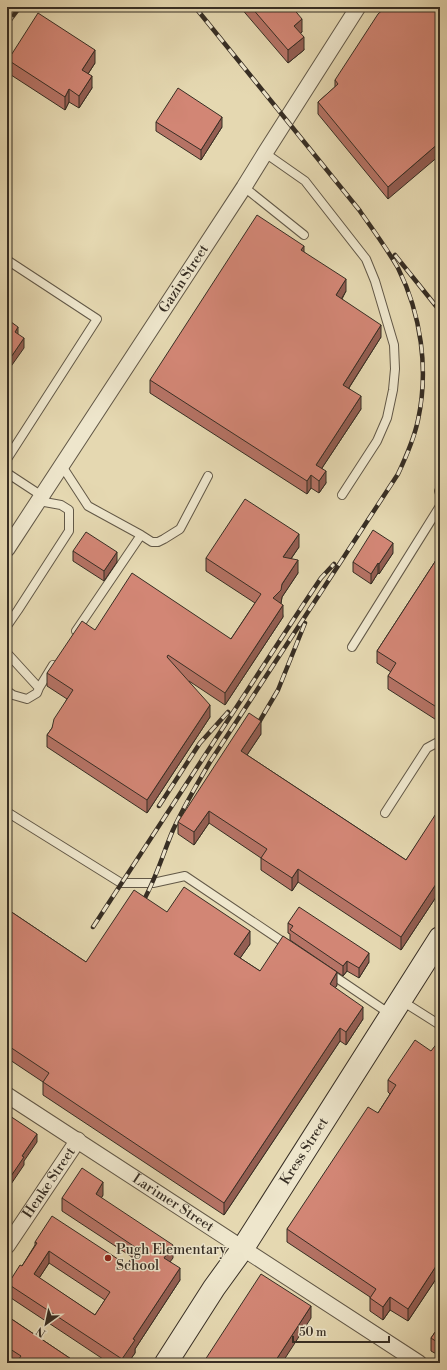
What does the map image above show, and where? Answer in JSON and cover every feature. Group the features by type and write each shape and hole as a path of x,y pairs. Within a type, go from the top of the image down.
{"street":[{"name":"Gazin Street","path":"7,549 244,187 358,7"},
{"name":"Kress Street","path":"166,1363 214,1288 243,1248 440,938"},
{"name":"Larimer Street","path":"7,1095 243,1248 403,1358 420,1363"},
{"name":"Henke Street","path":"7,1246 78,1140"}],"lane":[{"path":"265,153 305,181 366,259 375,281 394,345 394,390 387,418 377,441 342,495"},
{"path":"244,187 304,235"},
{"path":"7,260 97,319 7,459"},
{"path":"62,466 88,506 152,542 158,542 180,529 208,476"},
{"path":"7,473 40,498 61,505 69,510 69,531 7,626"},
{"path":"440,490 440,494"},
{"path":"352,647 440,506"},
{"path":"72,638 141,535"},
{"path":"7,653 39,688"},
{"path":"7,691 13,695 27,699 37,693 58,657"},
{"path":"385,813 427,748 440,741"},
{"path":"7,812 121,883 153,882 185,876 295,950"},
{"path":"321,968 395,1007 440,1025"}],"building":[{"path":"251,7 292,7 302,19 294,26 304,37 288,50"},
{"path":"386,7 440,7 440,142 388,187 318,102 338,84 335,80 378,14"},
{"path":"38,13 95,50 82,70 92,76 79,96 69,89 65,97 8,60"},
{"path":"178,88 222,117 201,150 156,122"},
{"path":"257,215 304,246 301,250 346,279 336,295 381,325 343,385 361,396 316,465 326,471 319,481 311,475 307,481 150,380"},
{"path":"7,319 18,327 15,332 24,338 7,363"},
{"path":"245,499 299,534 283,557 298,560 282,584 281,590 273,598 283,605 225,693 168,655 167,657 210,705 147,800 47,735 52,728 54,719 73,690 47,673 82,621 95,630 132,573 231,639 261,594 206,558"},
{"path":"373,530 393,543 371,574 353,562"},
{"path":"86,532 117,552 104,571 73,551"},
{"path":"440,554 440,705 438,708 388,676 396,663 377,651"},
{"path":"249,713 261,721 241,751 406,860 439,809 440,810 440,878 401,937 298,869 292,878 261,858 267,849 209,811 194,832 178,822"},
{"path":"184,887 250,931 234,954 260,971 283,936 337,972 330,984 363,1007 346,1032 340,1028 224,1203 43,1082 49,1073 7,1045 7,909 86,962 134,890 167,912"},
{"path":"299,907 369,953 359,968 347,961 343,966 290,930 293,926 288,923"},
{"path":"415,1040 431,1051 438,1042 440,1043 440,1260 408,1309 390,1297 383,1307 370,1298 376,1289 287,1229 368,1107 378,1113 396,1085 388,1080"},
{"path":"7,1114 37,1134 7,1182"},
{"path":"82,1168 103,1182 96,1194 173,1245 164,1258 180,1268 133,1339 135,1340 122,1359 8,1284 37,1243 35,1242 52,1216 127,1265 138,1249 62,1198","holes":["49,1251 110,1292 95,1315 34,1274"]},
{"path":"261,1274 311,1306 274,1363 203,1363"},
{"path":"7,1316 77,1363 16,1363 21,1356 7,1347"},
{"path":"440,1325 440,1344 431,1338"}],"railway":[{"path":"7,24 20,7"},
{"path":"195,7 360,211"},
{"path":"140,907 154,879 173,830 200,779 398,474 414,434 418,420 423,381 421,342 417,323 406,286 398,268 357,207"},
{"path":"395,255 440,311"},
{"path":"93,927 305,602 321,578 334,564"},
{"path":"255,729 278,690 305,623"},
{"path":"159,806 200,743 228,712"}],"place":[{"name":"Pugh Elementary School","path":"108,1258"}]}
